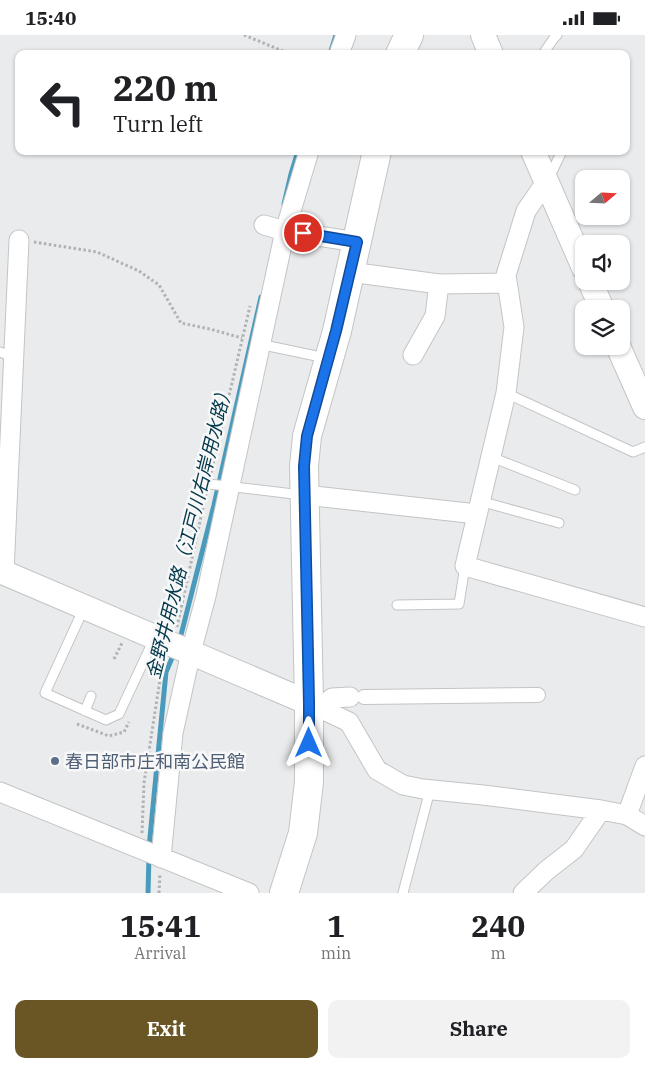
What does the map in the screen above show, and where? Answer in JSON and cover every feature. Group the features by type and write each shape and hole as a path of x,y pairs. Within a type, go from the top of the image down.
{"main road":[{"path":"402,50 409,35"},
{"path":"284,893 303,833 315,706 304,466 307,436 336,331 376,155"}],"street":[{"path":"340,50 346,35"},
{"path":"483,35 489,50"},
{"path":"150,853 173,733 176,646 206,596 228,487 248,340 275,228 306,155"},
{"path":"535,155 575,248"},
{"path":"546,182 526,211 506,275 514,327 506,393 465,566 645,617"},
{"path":"275,228 357,242"},
{"path":"18,240 7,354 2,571 349,722 377,769 403,785 430,790 601,810 628,815 645,826"},
{"path":"350,272 439,284 507,283"},
{"path":"413,355 434,316 439,284"},
{"path":"622,355 645,407"},
{"path":"305,495 479,507"},
{"path":"315,706 332,698 538,695"},
{"path":"628,815 645,766"},
{"path":"0,792 249,893"},
{"path":"523,893 546,871 574,849 601,810"}],"lane":[{"path":"546,50 557,35"},
{"path":"546,182 560,155"},
{"path":"248,340 329,359"},
{"path":"506,393 632,452 645,447"},
{"path":"491,457 575,490"},
{"path":"209,484 305,495"},
{"path":"479,507 559,523"},
{"path":"397,605 459,604 465,566"},
{"path":"85,607 45,693 106,720 119,714 176,646"},
{"path":"85,711 91,697"},
{"path":"403,893 430,790"}],"path":[{"path":"244,35 280,50"},
{"path":"18,240 97,252 139,271 158,285 181,323 248,340"},
{"path":"150,853 144,783 162,667 176,646 209,484 248,340 251,301"}],"waterway":[{"name":"金野井用水路（江戸川右岸用水路）","path":"331,50 336,35"},
{"name":"金野井用水路（江戸川右岸用水路）","path":"284,204 297,155"},
{"name":"金野井用水路（江戸川右岸用水路）","path":"179,641 214,505 261,297"},
{"name":"金野井用水路（江戸川右岸用水路）","path":"149,848 166,672 175,651"},
{"name":"金野井用水路（江戸川右岸用水路）","path":"148,893 149,856"}],"place":[{"name":"春日部市庄和南公民館","path":"55,761"}],"route":[{"path":"303,233 357,242 336,331 307,436 304,466 309,743"}]}
